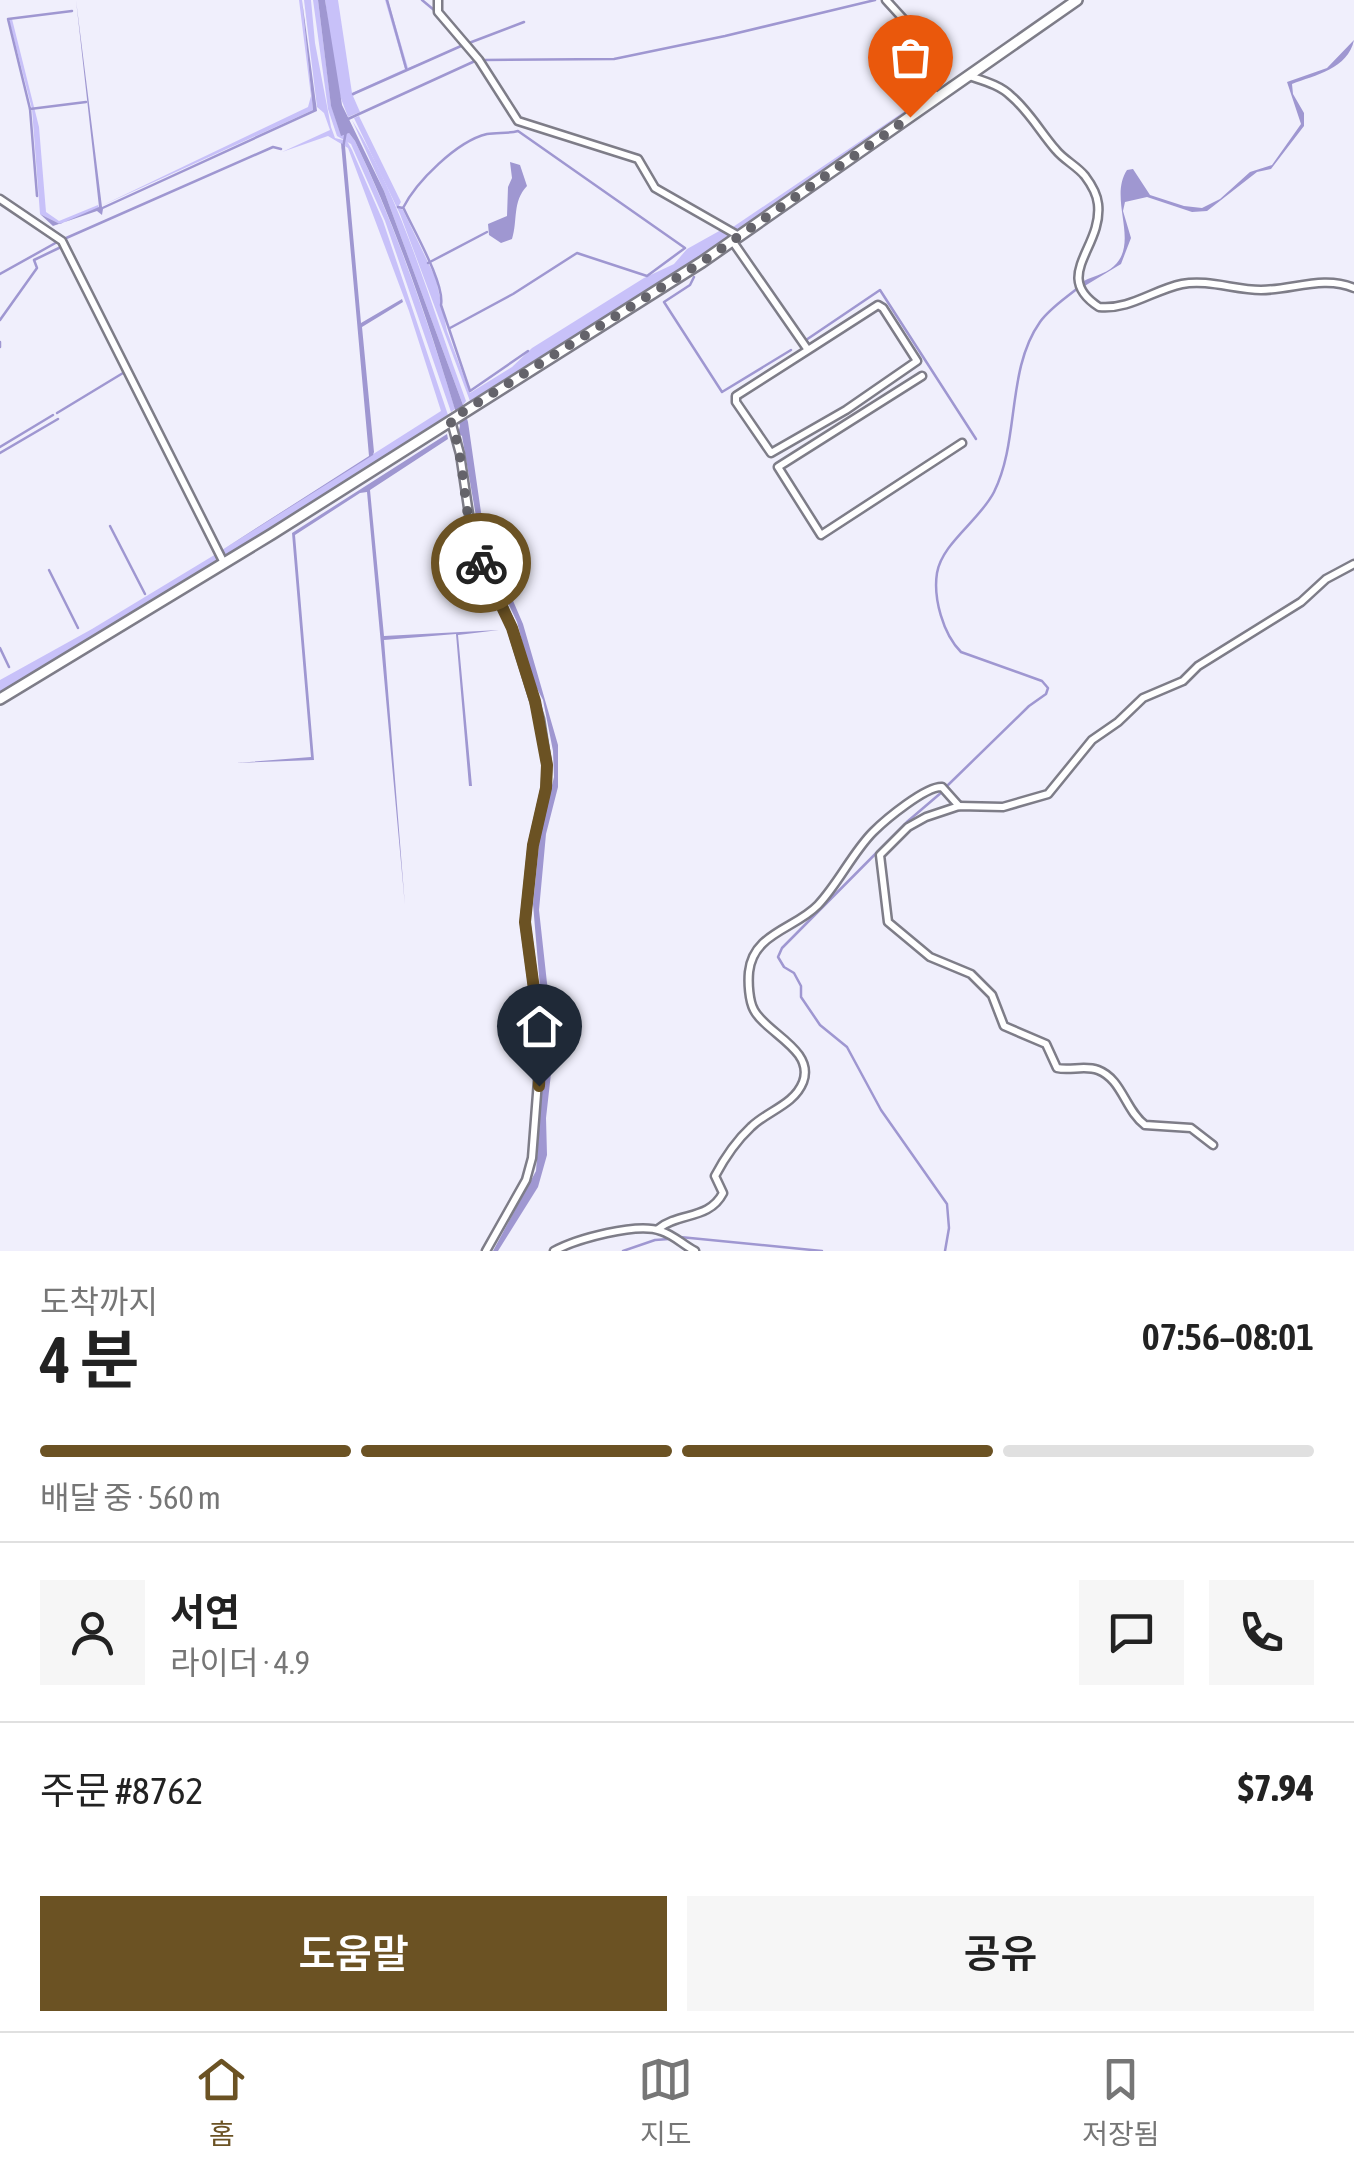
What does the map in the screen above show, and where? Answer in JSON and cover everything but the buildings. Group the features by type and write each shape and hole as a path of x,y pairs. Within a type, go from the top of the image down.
{"main road":[{"path":"0,700 224,564 737,239 1076,0"}],"street":[{"path":"438,0 438,12 478,60 518,121 638,160 655,188 737,239 808,350"},
{"path":"886,0 907,23 906,56 911,74 938,98"},
{"path":"969,76 1011,95 1058,153 1090,184 1098,203 1098,216 1094,238 1077,270 1076,280 1082,292 1100,307 1131,304 1167,288 1191,283 1262,290 1332,282 1354,288"},
{"path":"0,199 62,241 224,564"},
{"path":"880,305 917,362 793,442 775,452 767,451 735,398 808,350 880,305"},
{"path":"897,376 904,387"},
{"path":"922,376 778,468 820,535 962,443"},
{"path":"846,410 853,420"},
{"path":"453,418 473,541 512,628 535,701 547,765 525,922 541,1042 532,1158 526,1180 486,1251"},
{"path":"793,442 801,452"},
{"path":"1213,1146 1192,1128 1145,1125 1130,1110 1112,1078 1093,1068 1057,1068 1046,1044 1004,1026 992,995 972,974 930,957 888,922 880,855 914,822 959,806 1002,807 1048,794 1092,740 1124,718 1143,698 1183,681 1198,666 1354,564"},
{"path":"658,1230 671,1221 701,1214 722,1198 715,1176 737,1143 752,1126 782,1106 802,1083 800,1058 752,1007 749,972 761,947 775,932 810,912 870,834 930,788 942,787 959,806"},
{"path":"554,1251 569,1243 647,1227 695,1251"}],"shaded area":[{"path":"76,0 102,207 313,110 302,0 317,111 103,209 102,215 97,211 64,222 99,207"},
{"path":"299,0 313,110 101,206 308,107 311,96"},
{"path":"304,0 311,0 331,127 335,138 347,141 352,150 383,221 448,415 225,557 219,552 441,411 409,311 348,148 328,136 282,152 330,130 324,113 317,107"},
{"path":"313,0 318,0 331,105 341,135 349,133 355,141 397,240 455,409 451,412 385,221 351,144 337,136 328,109"},
{"path":"318,0 325,0 342,105 384,191 463,405 484,533 523,624 558,745 558,787 546,834 539,910 554,1047 546,1118 547,1155 538,1187 498,1251 493,1251 536,1171 545,1047 533,904 540,834 554,777 553,751 543,700 532,679 517,622 481,545 462,436 458,433 460,426 426,318 371,175 349,133 341,136 331,106"},
{"path":"325,0 338,0 352,93 405,69 385,0 408,68 463,46 358,92 353,96 360,112 348,117 337,88"},
{"path":"12,19 39,127 46,212 59,221 98,205 99,208 60,224 40,214 32,109 9,20"},
{"path":"1354,40 1351,50 1338,64 1292,84 1304,113 1304,126 1271,169 1257,172 1207,211 1192,212 1147,197 1125,202 1123,211 1131,238 1121,264 1083,287 1079,284 1110,269 1121,256 1125,233 1121,194 1127,170 1133,169 1150,195 1184,206 1202,208 1220,199 1250,172 1272,165 1301,124 1287,82 1327,68"},
{"path":"930,94 933,98 739,231 730,229"},
{"path":"359,116 401,202 398,207 403,210 436,279 447,331 470,393 512,367 532,348 644,278 674,264 687,249 721,230 732,236 470,401 400,214 354,118"},
{"path":"352,120 402,222 466,401 463,405 384,191"},
{"path":"341,143 345,146 361,323 402,299 403,302 362,327 374,452 373,455 219,552 369,456"},
{"path":"510,162 520,165 527,186 517,205 512,239 501,243 489,235 488,224 507,216"},
{"path":"447,434 448,439 370,490 384,636 499,630 458,635 472,786 456,634 384,640 405,906 367,492 295,535 314,760 236,763 311,757 292,533"},
{"path":"216,554 219,561 0,694 0,680"}],"waterway":[{"path":"387,0 406,68"},
{"path":"422,0 434,10"},
{"path":"483,60 614,59 875,0"},
{"path":"30,109 8,19 72,11"},
{"path":"469,43 524,22"},
{"path":"353,94 461,46"},
{"path":"348,119 475,61"},
{"path":"37,196 30,109 86,102"},
{"path":"343,148 346,131"},
{"path":"398,207 403,208 427,175 463,145 487,134 518,131 685,248 647,276 577,253 450,328"},
{"path":"64,239 273,147 281,149"},
{"path":"404,209 434,271 441,305 470,391 528,351"},
{"path":"428,263 487,232"},
{"path":"0,274 59,241"},
{"path":"0,320 37,268 34,260 61,247"},
{"path":"694,277 690,285 664,302 722,392 791,350"},
{"path":"947,786 1048,688 1042,681 961,652 944,626 936,583 940,562 988,502 1002,472 1017,383 1029,341 1044,317 1079,287"},
{"path":"806,340 880,290 976,439"},
{"path":"0,342 0,347"},
{"path":"57,413 123,373"},
{"path":"0,447 53,415"},
{"path":"0,453 58,419"},
{"path":"110,526 145,594"},
{"path":"49,570 78,628"},
{"path":"0,648 9,667"},
{"path":"942,792 908,821 782,948 778,957 794,973 801,986 801,997 820,1025 847,1047 881,1110 947,1204 949,1228 945,1251"},
{"path":"680,1237 822,1251"},
{"path":"623,1251 669,1239"}],"way so far":[{"path":"481,563 473,541 460,454 450,420 702,262 910,117"}],"route":[{"path":"481,563 512,628 535,701 547,765 525,922 541,1042 539,1086"}]}
